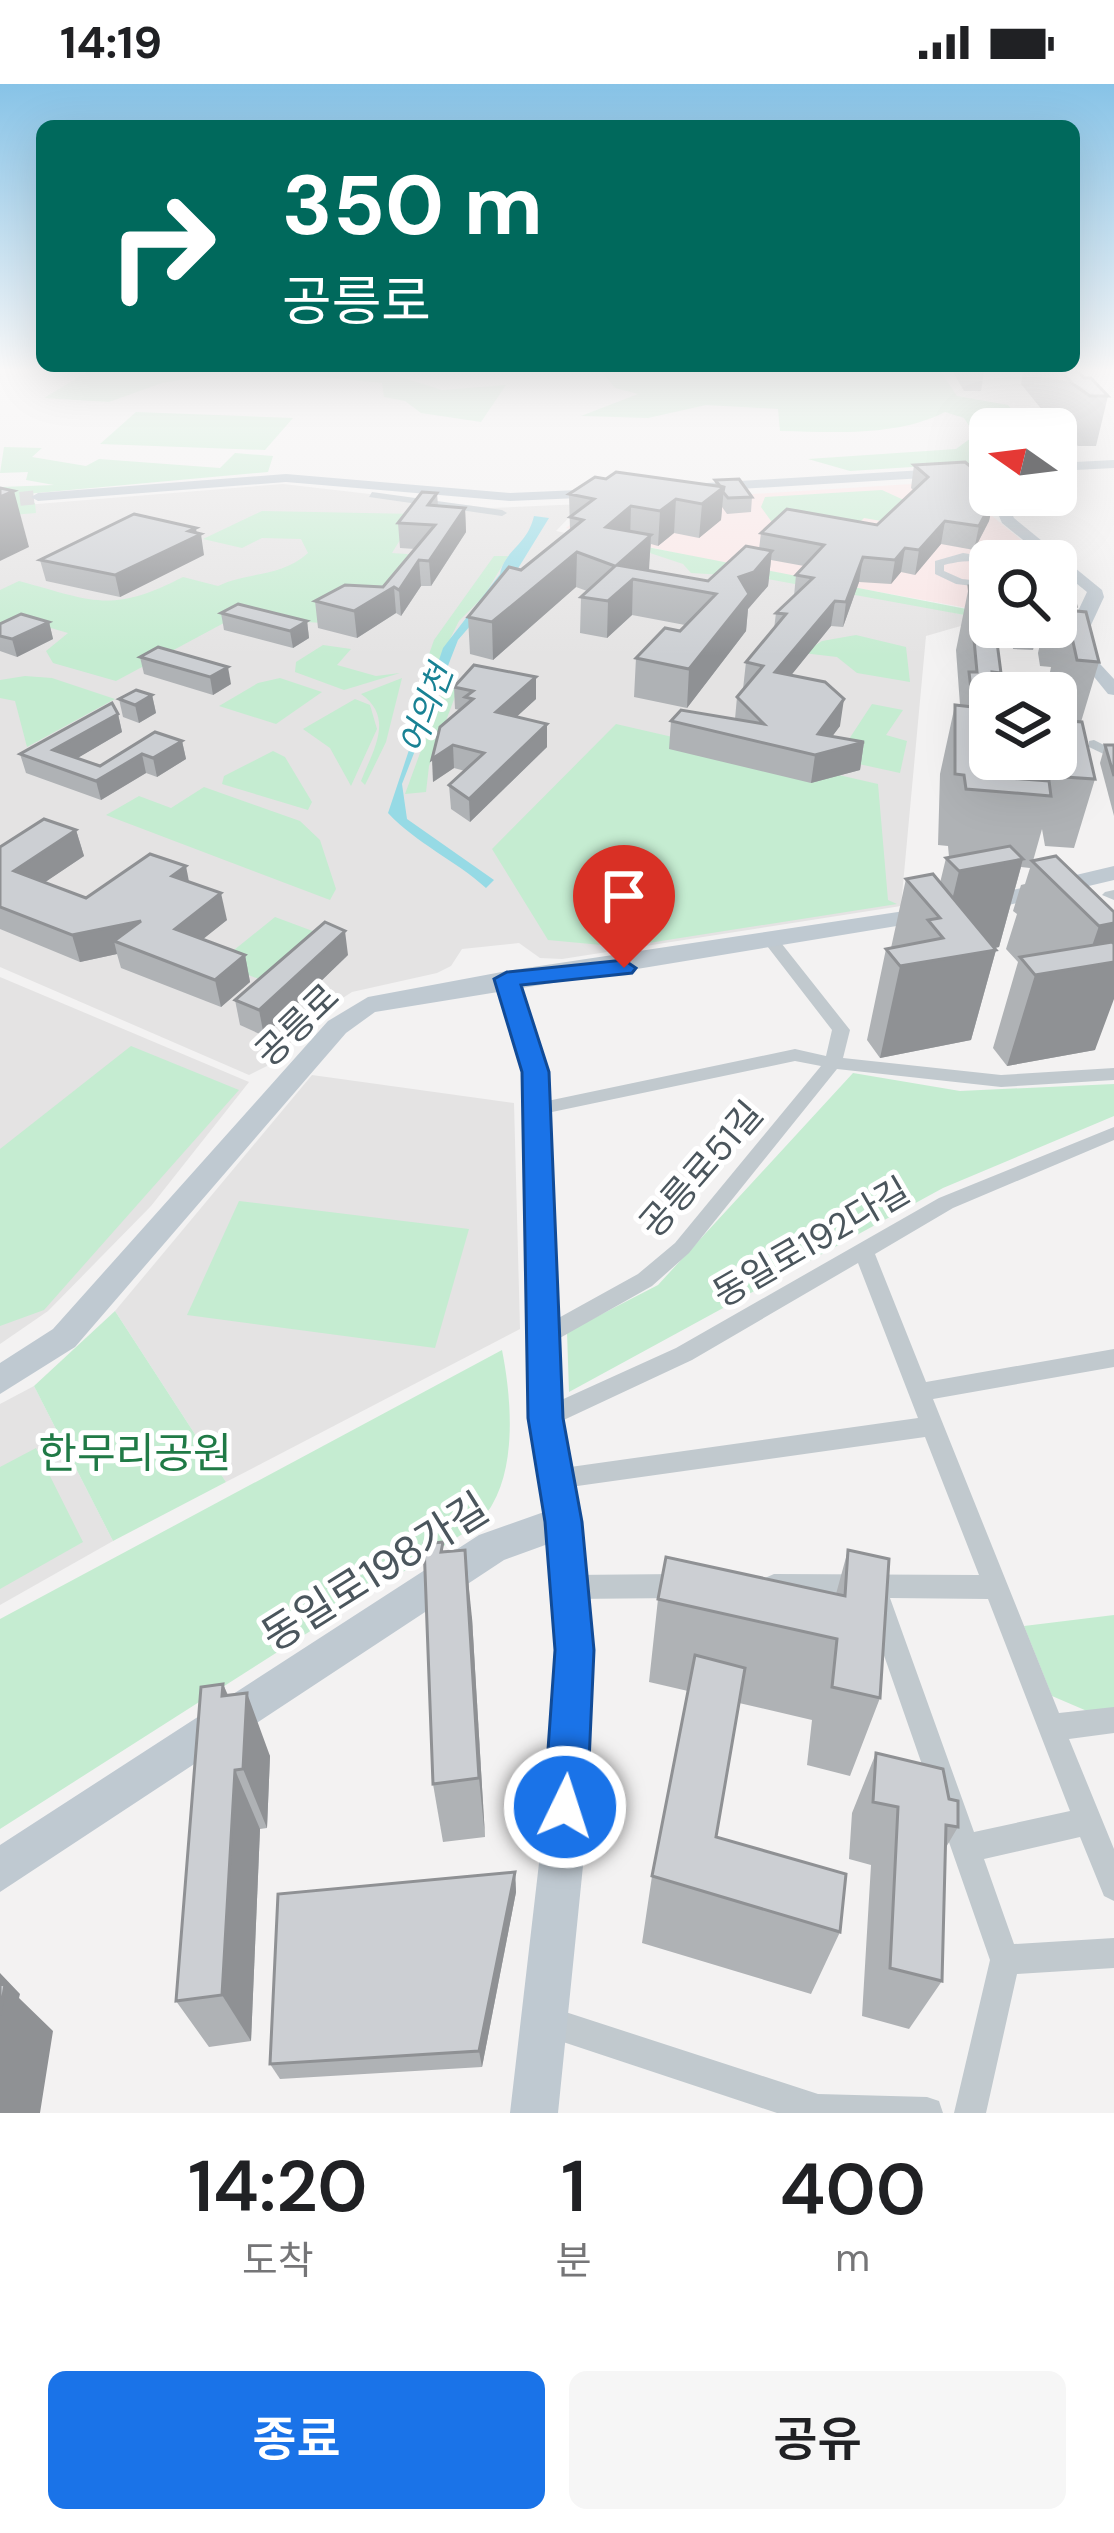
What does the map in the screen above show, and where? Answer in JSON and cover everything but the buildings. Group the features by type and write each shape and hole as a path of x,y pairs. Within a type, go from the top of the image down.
{"street":[{"path":"682,489 969,471"},
{"path":"38,497 286,478 510,497 619,492"},
{"path":"372,495 502,514"},
{"path":"1006,516 1028,540"},
{"path":"969,557 958,556 937,568 969,583"},
{"path":"1077,584 1096,597 1077,621"},
{"path":"1077,641 1114,690"},
{"path":"1094,745 1114,755"},
{"name":"공릉로","path":"0,1380 64,1338 352,1014 389,998 507,979 624,968 1110,889"},
{"path":"772,942 841,1030 833,1064"},
{"path":"507,979 536,1072 533,1110 545,1418 563,1522 575,1650 534,2113"},
{"name":"공릉로51길","path":"533,1110 796,1055 833,1064 1001,1081 1114,1074"},
{"name":"공릉로51길","path":"543,1337 645,1280 682,1248 833,1064"},
{"name":"동일로192다길","path":"545,1418 683,1354 1002,1176 1113,1136"},
{"path":"863,1250 1114,1886"},
{"path":"920,1392 1114,1358"},
{"path":"556,1479 933,1426"},
{"name":"동일로198가길","path":"0,1870 492,1546 563,1522"},
{"path":"570,1587 710,1586"},
{"path":"757,1586 997,1587"},
{"path":"873,1586 1006,1960 970,2113"},
{"path":"1052,1727 1114,1720"},
{"path":"966,1848 1088,1821"},
{"path":"1006,1960 1114,1954"},
{"path":"544,2021 818,2110 926,2113"}],"shaded area":[{"path":"969,480 969,516 992,516 1021,540 969,540 969,608 725,564 566,528 596,504"},
{"path":"283,484 491,508 582,504 556,531 969,616 969,624 926,636 901,906 562,959 540,958 519,943 462,949 451,966 437,973 352,992 321,1012 269,1065 249,1075 0,967 0,507"},
{"path":"0,977 249,1082 151,1206 48,1311 0,1344"},
{"path":"312,1075 514,1103 520,1329 226,1482 115,1311"},
{"path":"34,1386 113,1541 0,1605 0,1404"}],"green space":[{"path":"1,467 270,467 268,472 26,494 21,499 35,503 36,513 0,516 0,487 54,485 26,480 28,472 0,473"},
{"path":"835,467 917,467 850,471"},
{"path":"882,490 906,501 887,522 864,518 844,538 774,525 761,507 765,497"},
{"path":"262,511 416,514 392,553 421,555 383,604 322,623 235,617 116,681 53,663 46,651 68,633 37,624 0,642 0,590 19,581 84,598 119,600 183,577 218,586 286,567 308,553 301,539 262,538 242,548 203,539"},
{"path":"635,548 969,610 969,616 757,577 691,573 683,564"},
{"path":"494,556 508,556 484,596 459,621 435,669 424,669 434,640"},
{"path":"856,635 906,647 910,682 857,673 837,657 803,653 822,641"},
{"path":"323,645 351,649 337,665 376,676 400,673 344,690 295,672 296,662"},
{"path":"52,678 115,699 27,747 15,701 0,698 0,680"},
{"path":"280,678 322,692 276,724 219,706 258,683"},
{"path":"402,678 386,742 365,785 361,781 379,724 371,703 361,694"},
{"path":"445,685 459,686 429,766 426,792 405,794"},
{"path":"355,699 370,705 377,729 351,786 330,748 303,729"},
{"path":"872,704 903,710 886,735 907,741 900,773 836,759"},
{"path":"616,724 878,784 888,900 897,904 623,947 548,940 492,849"},
{"path":"273,751 285,757 312,802 308,810 222,784 224,776"},
{"path":"204,787 300,821 320,840 336,889 330,900 106,815 139,796 171,808"},
{"path":"275,917 326,936 269,983 218,963"},
{"path":"131,1046 239,1090 44,1310 0,1326 0,1149"},
{"path":"853,1073 960,1091 1114,1084 1114,1116 943,1188 569,1392 567,1332 658,1285"},
{"path":"239,1201 469,1229 435,1348 187,1315"},
{"name":"한무리공원","path":"115,1311 226,1482 113,1541 34,1386"},
{"path":"502,1350 509,1449 500,1488 483,1516 464,1533 0,1829 0,1619"},
{"path":"36,1448 83,1542 0,1589 0,1467"},
{"path":"1114,1615 1114,1712 1094,1714 1052,1696 1024,1626"}],"water":[{"name":"어의천","path":"534,516 549,518 514,575 458,640 402,784 407,819 494,880 486,888 388,813 443,648 500,574"}],"tunnel":[{"path":"0,501 38,497"}],"route":[{"path":"565,1807 575,1650 568,1555 545,1418 533,1110 536,1072 507,979 624,968"}]}
